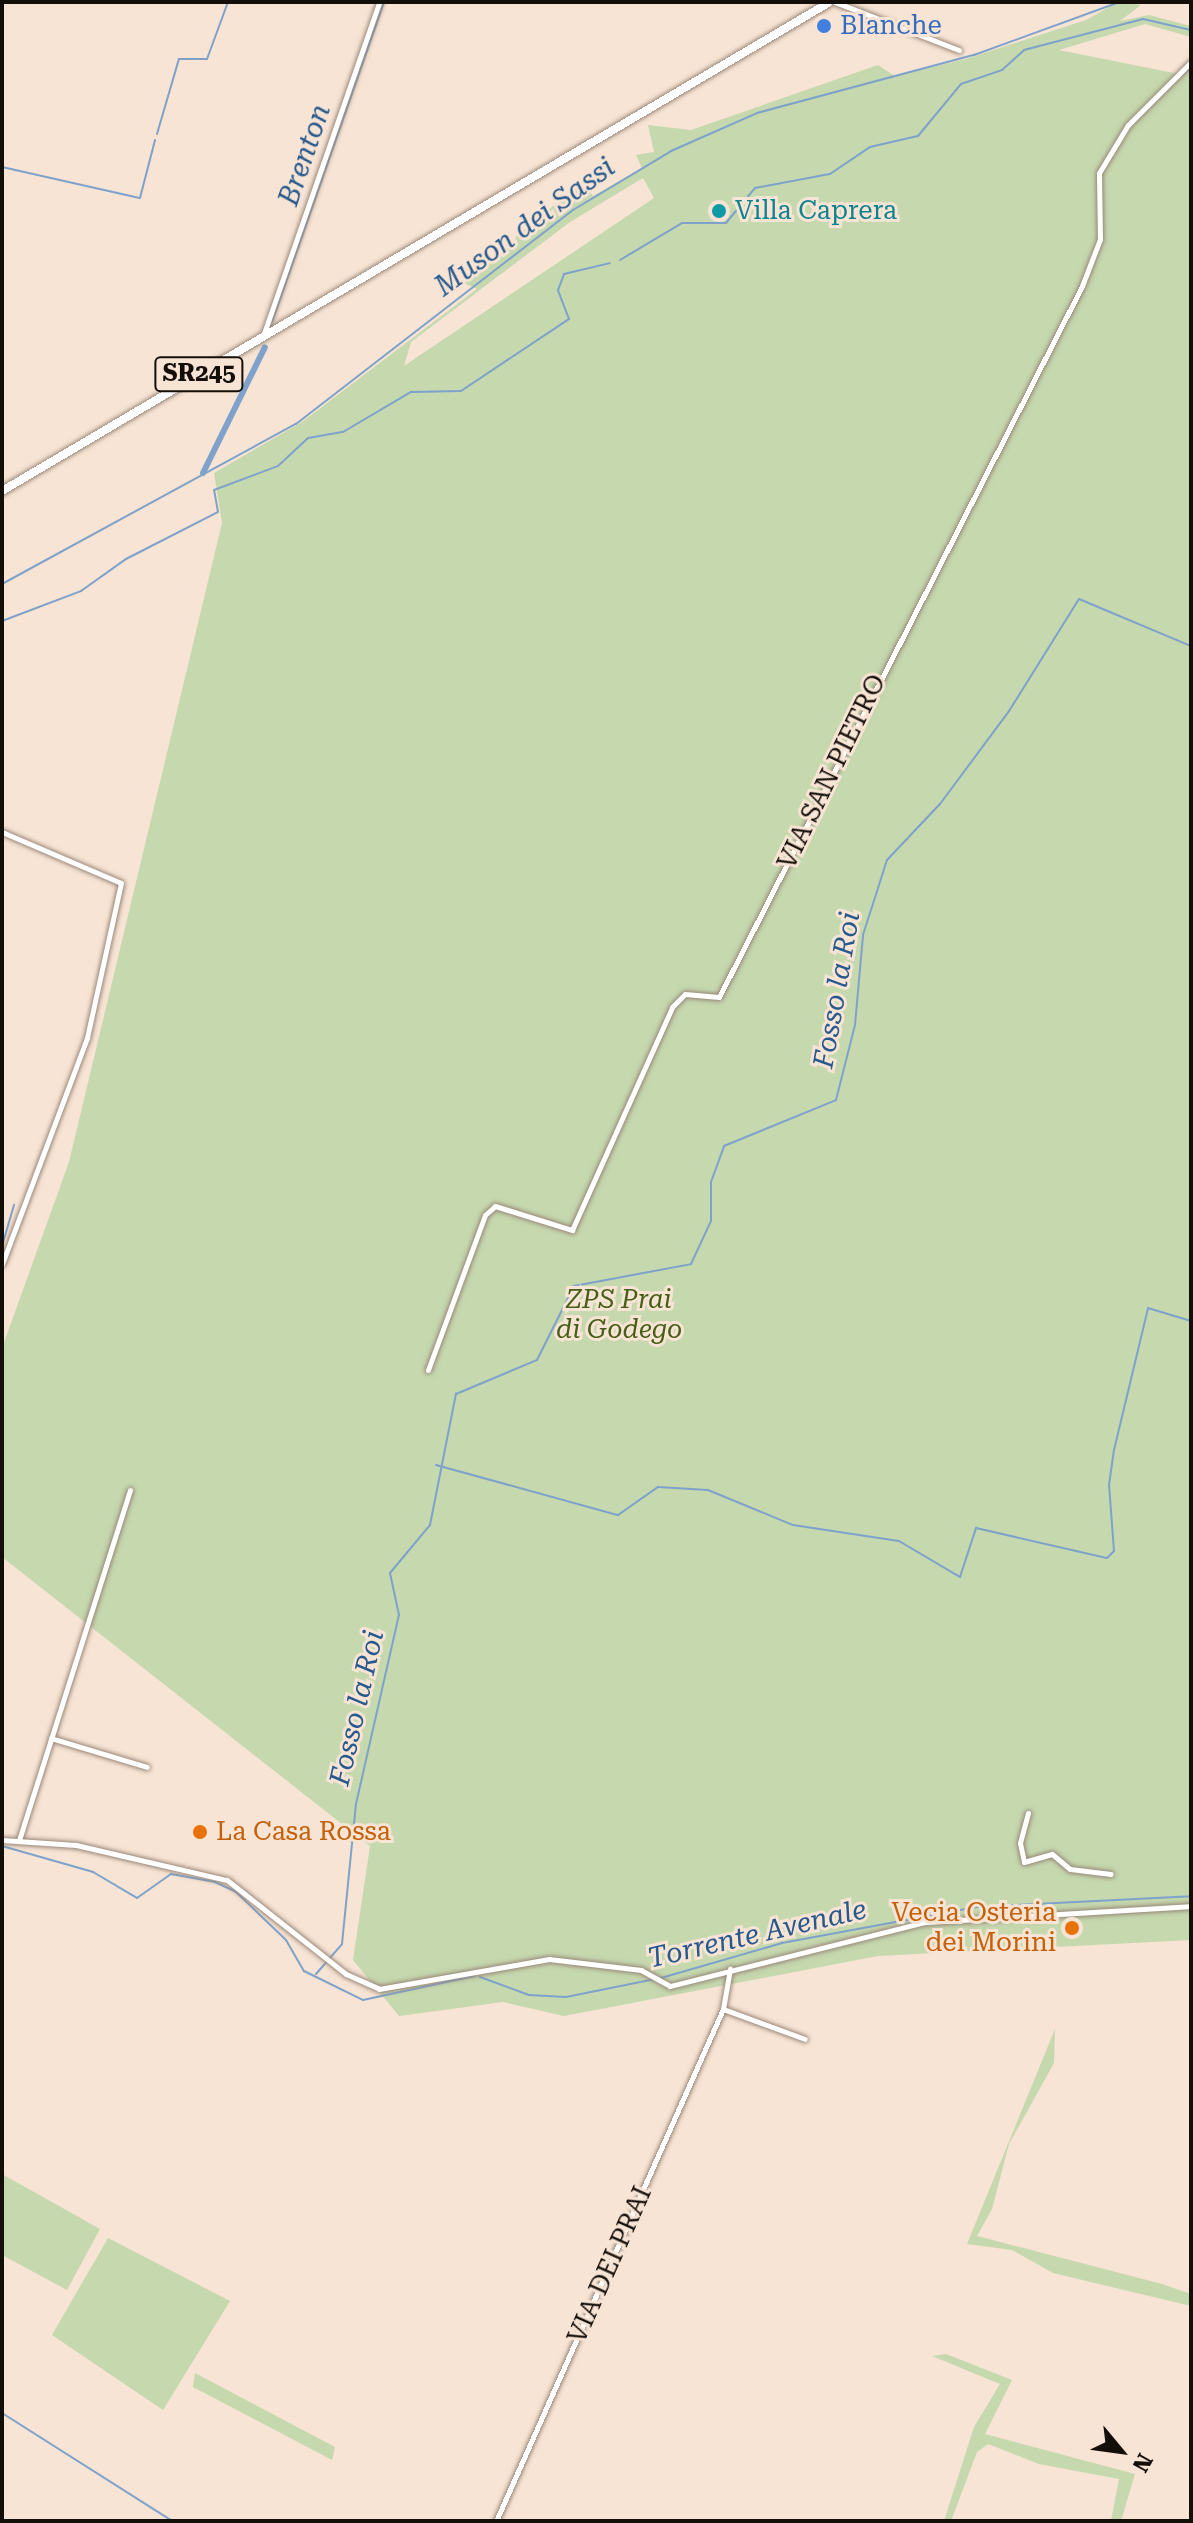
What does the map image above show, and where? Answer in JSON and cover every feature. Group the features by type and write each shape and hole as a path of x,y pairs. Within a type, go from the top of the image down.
{"main road":[{"name":"SR245","path":"2,491 828,3"}],"street":[{"path":"263,336 379,2"},
{"path":"828,3 959,50"},
{"name":"VIA SAN PIETRO","path":"428,1370 485,1215 495,1206 572,1230 672,1007 685,994 719,997 1082,286 1100,239 1099,173 1128,125 1191,62"},
{"path":"2,832 120,880 87,1038 2,1264"},
{"path":"19,1840 130,1490"},
{"path":"51,1738 147,1767"},
{"path":"1028,1813 1020,1843 1024,1862 1050,1854 1070,1869 1111,1874"},
{"path":"2,1840 76,1845 227,1880 328,1959 379,1989 538,1959 655,1981 730,1969 925,1922 1191,1906"},
{"name":"VIA DEI PRAI","path":"496,2521 723,2009 730,1969"},
{"path":"723,2009 805,2039"}],"green space":[{"name":"ZPS Prai di Godego","path":"1118,2 1141,5 1120,21 1149,15 1191,26 1191,37 1145,24 1059,50 1184,75 1191,70 1191,1940 878,1956 564,2016 503,2002 399,2016 353,1960 370,1846 2,1557 2,1348 69,1162 222,523 214,473 302,422 477,289 461,282 564,197 584,183 593,196 642,168 636,155 654,152 648,125 691,130 878,65 895,76 966,59 1086,20","holes":["643,178 654,198 404,366 411,342 570,222"]},
{"path":"1055,2029 1054,2063 1009,2144 992,2209 977,2236 1162,2284 1191,2294 1191,2306 1053,2273 1012,2250 967,2244"},
{"path":"2,2174 100,2229 67,2290 2,2255"},
{"path":"108,2238 230,2301 163,2410 52,2335"},
{"path":"946,2354 1012,2380 985,2434 1135,2474 1121,2521 1111,2521 1119,2479 1039,2464 988,2444 977,2452 951,2521 944,2521 974,2427 1000,2384 932,2356"},
{"path":"195,2373 335,2447 332,2460 193,2387"}],"waterway":[{"path":"157,134 179,59 207,59 228,2"},
{"name":"Brenton","path":"271,319 382,2"},
{"name":"Muson dei Sassi","path":"2,584 296,424 573,210 671,151 757,113 974,55 1120,2"},
{"path":"620,260 682,223 726,223 755,188 830,174 870,147 918,136 961,84 1002,70 1024,50 1143,19 1191,30"},
{"path":"1182,75 1191,68"},
{"path":"2,167 140,198 155,140"},
{"path":"2,621 81,591 126,559 218,512 214,490 278,466 308,438 343,432 411,392 461,391 569,319 558,290 564,274 610,263"},
{"name":"Brenton","path":"203,473 265,347"},
{"name":"Fosso la Roi","path":"316,1974 342,1944 356,1804 399,1615 390,1573 430,1525 456,1394 537,1360 574,1286 691,1264 711,1221 711,1182 724,1146 836,1100 855,1025 863,935 887,860 940,804 1009,711 1079,599 1191,646"},
{"path":"2,1246 14,1205"},
{"path":"436,1465 618,1515 658,1487 708,1490 793,1525 899,1541 960,1577 976,1528 1107,1558 1114,1551 1109,1485 1114,1450 1148,1308 1191,1321"},
{"name":"Torrente Avenale","path":"2,1846 93,1872 137,1898 171,1874 215,1882 236,1892 286,1940 304,1971 363,2000 474,1976"},
{"name":"Torrente Avenale","path":"661,1978 782,1943 977,1907 1191,1896"},
{"name":"Torrente Avenale","path":"480,1977 529,1995 566,1997 655,1979"},
{"path":"2,2413 172,2521"}],"place":[{"name":"Blanche","path":"824,26"},
{"name":"Villa Caprera","path":"719,211"},
{"name":"La Casa Rossa","path":"200,1832"},
{"name":"Vecia Osteria dei Morini","path":"1072,1928"}]}
